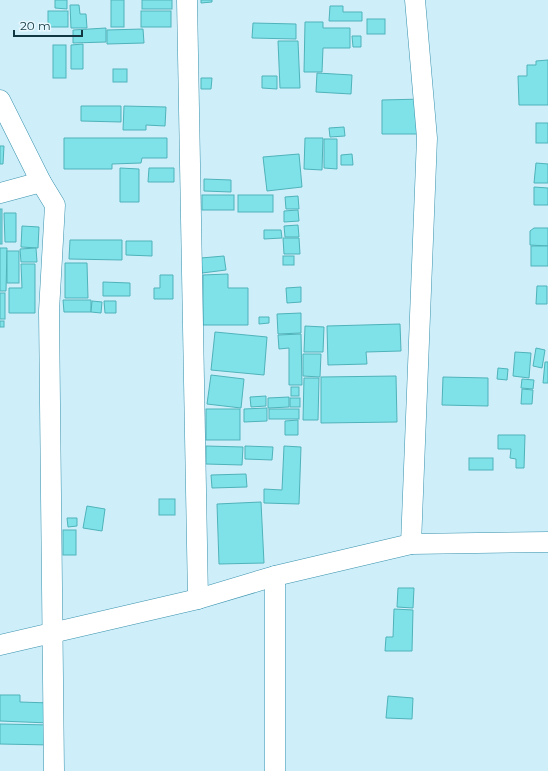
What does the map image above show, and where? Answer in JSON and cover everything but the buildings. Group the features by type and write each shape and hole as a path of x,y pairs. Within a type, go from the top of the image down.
{"street":[{"path":"187,0 198,599"},
{"path":"411,544 427,138 415,0"},
{"path":"0,100 54,205 49,311 54,771"},
{"path":"0,193 41,182"},
{"path":"0,645 198,599 275,576 411,544 548,542"},
{"path":"275,576 275,771"}]}
